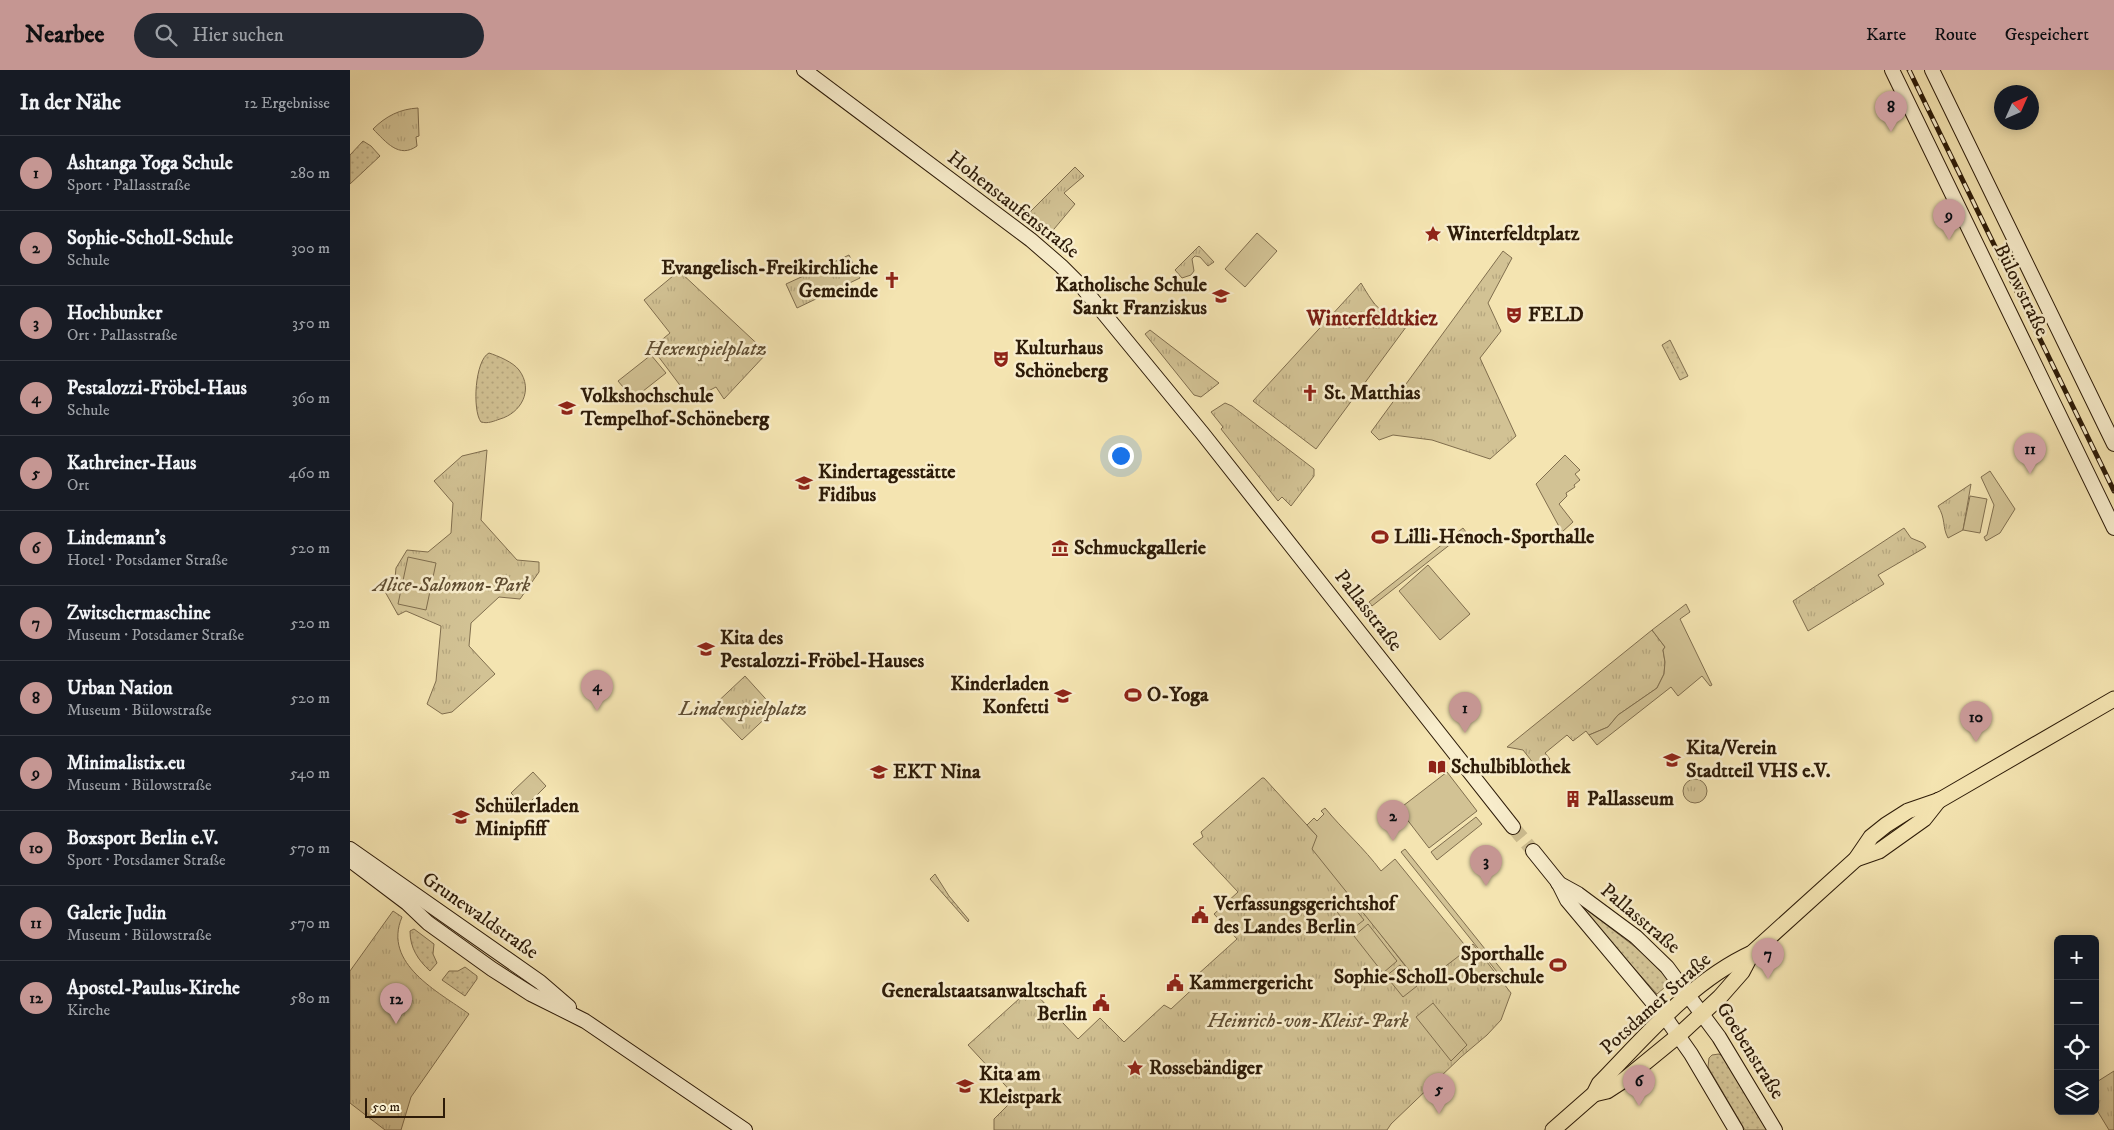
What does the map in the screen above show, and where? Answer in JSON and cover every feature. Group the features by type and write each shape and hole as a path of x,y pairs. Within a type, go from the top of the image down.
{"main road":[{"name":"Hohenstaufenstraße","path":"804,70 1031,240 1061,266 1098,304 1192,421"},
{"name":"Bülowstraße","path":"1892,70 2114,528"},
{"name":"Bülowstraße","path":"1932,70 2114,444"},
{"name":"Pallasstraße","path":"1192,421 1513,827"},
{"name":"Potsdamer Straße","path":"1553,1130 1594,1094 1599,1084 1665,1017 1732,962 1752,953 1856,859 1879,851 1924,819 1940,800 2114,699"},
{"name":"Grunewaldstraße","path":"350,849 544,985 585,1021 745,1130"},
{"name":"Pallasstraße","path":"1532,851 1558,882 1567,900 1665,1017"},
{"name":"Grunewaldstraße","path":"350,860 407,903 428,923 492,969 531,994 585,1021"},
{"name":"Pallasstraße","path":"1558,882 1578,894 1646,946 1667,966 1690,995"},
{"name":"Potsdamer Straße","path":"1594,1094 1607,1091 1624,1080 1679,1036 1742,972 1752,953"},
{"name":"Goebenstraße","path":"1690,995 1731,1054 1775,1130"},
{"path":"1665,1017 1679,1036 1736,1130"}],"green space":[{"path":"418,108 419,136 416,137 417,146 410,150 404,151 393,147 373,129 383,120 394,114"},
{"path":"363,141 371,146 380,156 350,184 350,155"},
{"path":"1075,167 1084,176 1064,193 1075,204 1049,235 1025,217"},
{"path":"1257,233 1277,251 1245,287 1225,269"},
{"path":"1199,246 1214,262 1208,266 1200,257 1195,256 1192,259 1194,271 1191,275 1182,278 1175,270"},
{"path":"1503,251 1512,258 1488,303 1501,331 1480,358 1516,436 1490,459 1432,440 1393,435 1379,440 1371,432"},
{"path":"849,255 860,278 797,308 786,284"},
{"name":"Hexenspielplatz","path":"679,271 767,353 724,399 716,387 691,400 652,348 670,333 644,300"},
{"path":"1361,283 1375,305 1385,313 1409,323 1316,449 1253,401"},
{"path":"1150,330 1219,383 1201,397 1194,395 1145,334"},
{"path":"1670,340 1688,376 1680,380 1662,345"},
{"path":"489,353 509,362 519,370 525,385 525,393 523,400 514,412 500,419 484,423 481,422 478,416 476,407 476,386 484,357"},
{"path":"651,355 666,373 633,399 618,381"},
{"path":"1225,403 1232,406 1314,469 1314,476 1291,506 1282,497 1278,501 1221,429 1223,427 1211,412"},
{"name":"Alice-Salomon-Park","path":"487,450 481,520 517,560 539,562 539,572 520,599 499,597 471,623 469,646 495,674 452,712 442,714 427,704 436,681 441,626 406,611 398,615 383,588 394,588 396,568 407,550 428,552 451,533 453,503 434,481 462,456"},
{"path":"1565,455 1580,470 1575,474 1580,480 1574,485 1575,487 1566,493 1567,496 1559,504 1573,522 1562,532 1536,484"},
{"path":"1990,471 2015,509 2000,533 1986,541 1984,537 1987,535 1994,505 1981,477"},
{"path":"1971,484 1963,530 1948,538 1938,506"},
{"path":"1970,496 1987,499 1980,533 1963,530"},
{"path":"1463,528 1466,532 1372,606 1369,602"},
{"path":"1904,528 1911,538 1923,543 1926,547 1878,575 1884,584 1808,631 1793,601"},
{"path":"408,557 436,563 426,610 398,604"},
{"path":"1428,565 1470,614 1440,640 1399,591"},
{"path":"1686,604 1690,612 1680,619 1712,685 1710,686 1702,676 1678,696 1671,687 1597,745 1589,735 1608,727 1618,715 1657,688 1664,674 1663,650 1665,647 1652,630"},
{"path":"1652,630 1665,647 1663,650 1664,674 1657,688 1618,715 1608,727 1589,735 1586,731 1573,741 1567,735 1545,753 1550,759 1538,769 1523,750 1507,747"},
{"name":"Lindenspielplatz","path":"745,676 773,707 773,711 742,740 711,708"},
{"path":"533,772 546,786 525,807 511,793"},
{"path":"1447,772 1477,811 1429,848 1399,809"},
{"name":"Heinrich-von-Kleist-Park","path":"1262,778 1317,836 1347,891 1420,985 1473,944 1511,993 1501,1020 1391,1124 1387,1130 994,1130 994,1119 1016,1097 968,1045 1020,998 1026,1000 1034,992 1078,1039 1100,1018 1124,1042 1164,1005 1171,1009 1200,982 1196,976 1237,939 1214,914 1238,892 1193,844 1203,837 1201,832"},
{"path":"1695,779 1704,782 1707,791 1704,800 1695,803 1686,800 1683,791 1686,782"},
{"path":"1325,808 1381,871 1395,859 1468,949 1421,985 1312,849 1317,836 1307,825 1314,818 1317,821 1324,814 1321,811"},
{"path":"1476,817 1482,824 1437,860 1431,852"},
{"path":"1405,849 1505,974 1501,977 1401,852"},
{"path":"935,874 949,896 969,920 968,922 930,879"},
{"path":"1346,898 1364,920 1351,930 1334,908"},
{"path":"1583,907 1643,953 1671,982 1657,994 1581,909"},
{"path":"393,911 402,917 398,934 400,949 406,963 429,986 469,1014 411,1097 401,1130 385,1130 350,1103 350,971"},
{"path":"1368,924 1397,961 1383,973 1354,936"},
{"path":"414,929 434,944 433,954 437,963 430,971 418,958 413,948 410,931"},
{"path":"1400,965 1417,986 1403,997 1386,976"},
{"path":"465,967 477,976 477,979 465,996 442,980 449,971 458,971"},
{"path":"1433,1003 1467,1045 1451,1061 1416,1017"},
{"path":"1719,1054 1724,1057 1767,1130 1745,1130 1708,1067 1709,1058 1712,1055"},
{"path":"2114,1071 2114,1130 2109,1130 2099,1114 2099,1080"}],"tunnel":[{"path":"1513,827 1533,851"}],"railway":[{"path":"1909,70 2114,491"}],"place":[{"name":"Urban Nation","path":"1891,132"},
{"name":"Winterfeldtplatz","path":"1433,234"},
{"name":"Minimalistix.eu","path":"1949,240"},
{"name":"Evangelisch-Freikirchliche Gemeinde","path":"892,280"},
{"name":"Katholische Schule Sankt Franziskus","path":"1221,296"},
{"name":"FELD","path":"1514,315"},
{"name":"Kulturhaus Schöneberg","path":"1001,359"},
{"name":"St. Matthias","path":"1310,393"},
{"name":"Volkshochschule Tempelhof-Schöneberg","path":"567,408"},
{"name":"Galerie Judin","path":"2030,474"},
{"name":"Kindertagesstätte Fidibus","path":"804,483"},
{"name":"Lilli-Henoch-Sporthalle","path":"1380,537"},
{"name":"Schmuckgallerie","path":"1060,548"},
{"name":"Kita des Pestalozzi-Fröbel-Hauses","path":"706,649"},
{"name":"O-Yoga","path":"1133,695"},
{"name":"Kinderladen Konfetti","path":"1063,696"},
{"name":"Pestalozzi-Fröbel-Haus","path":"597,711"},
{"name":"Ashtanga Yoga Schule","path":"1465,733"},
{"name":"Boxsport Berlin e.V.","path":"1976,742"},
{"name":"Kita/Verein Stadtteil VHS e.V.","path":"1672,760"},
{"name":"Schulbiblothek","path":"1437,767"},
{"name":"EKT Nina","path":"879,772"},
{"name":"Pallasseum","path":"1573,799"},
{"name":"Schülerladen Minipfiff","path":"461,817"},
{"name":"Sophie-Scholl-Schule","path":"1393,841"},
{"name":"Hochbunker","path":"1486,886"},
{"name":"Verfassungsgerichtshof des Landes Berlin","path":"1200,915"},
{"name":"Sporthalle Sophie-Scholl-Oberschule","path":"1558,965"},
{"name":"Zwitschermaschine","path":"1768,979"},
{"name":"Kammergericht","path":"1175,983"},
{"name":"Generalstaatsanwaltschaft Berlin","path":"1101,1003"},
{"name":"Apostel-Paulus-Kirche","path":"396,1024"},
{"name":"Rossebändiger","path":"1135,1068"},
{"name":"Kita am Kleistpark","path":"965,1086"},
{"name":"Lindemann's","path":"1639,1106"},
{"name":"Kathreiner-Haus","path":"1439,1114"}],"district":[{"name":"Winterfeldtkiez","path":"1372,319"}]}
